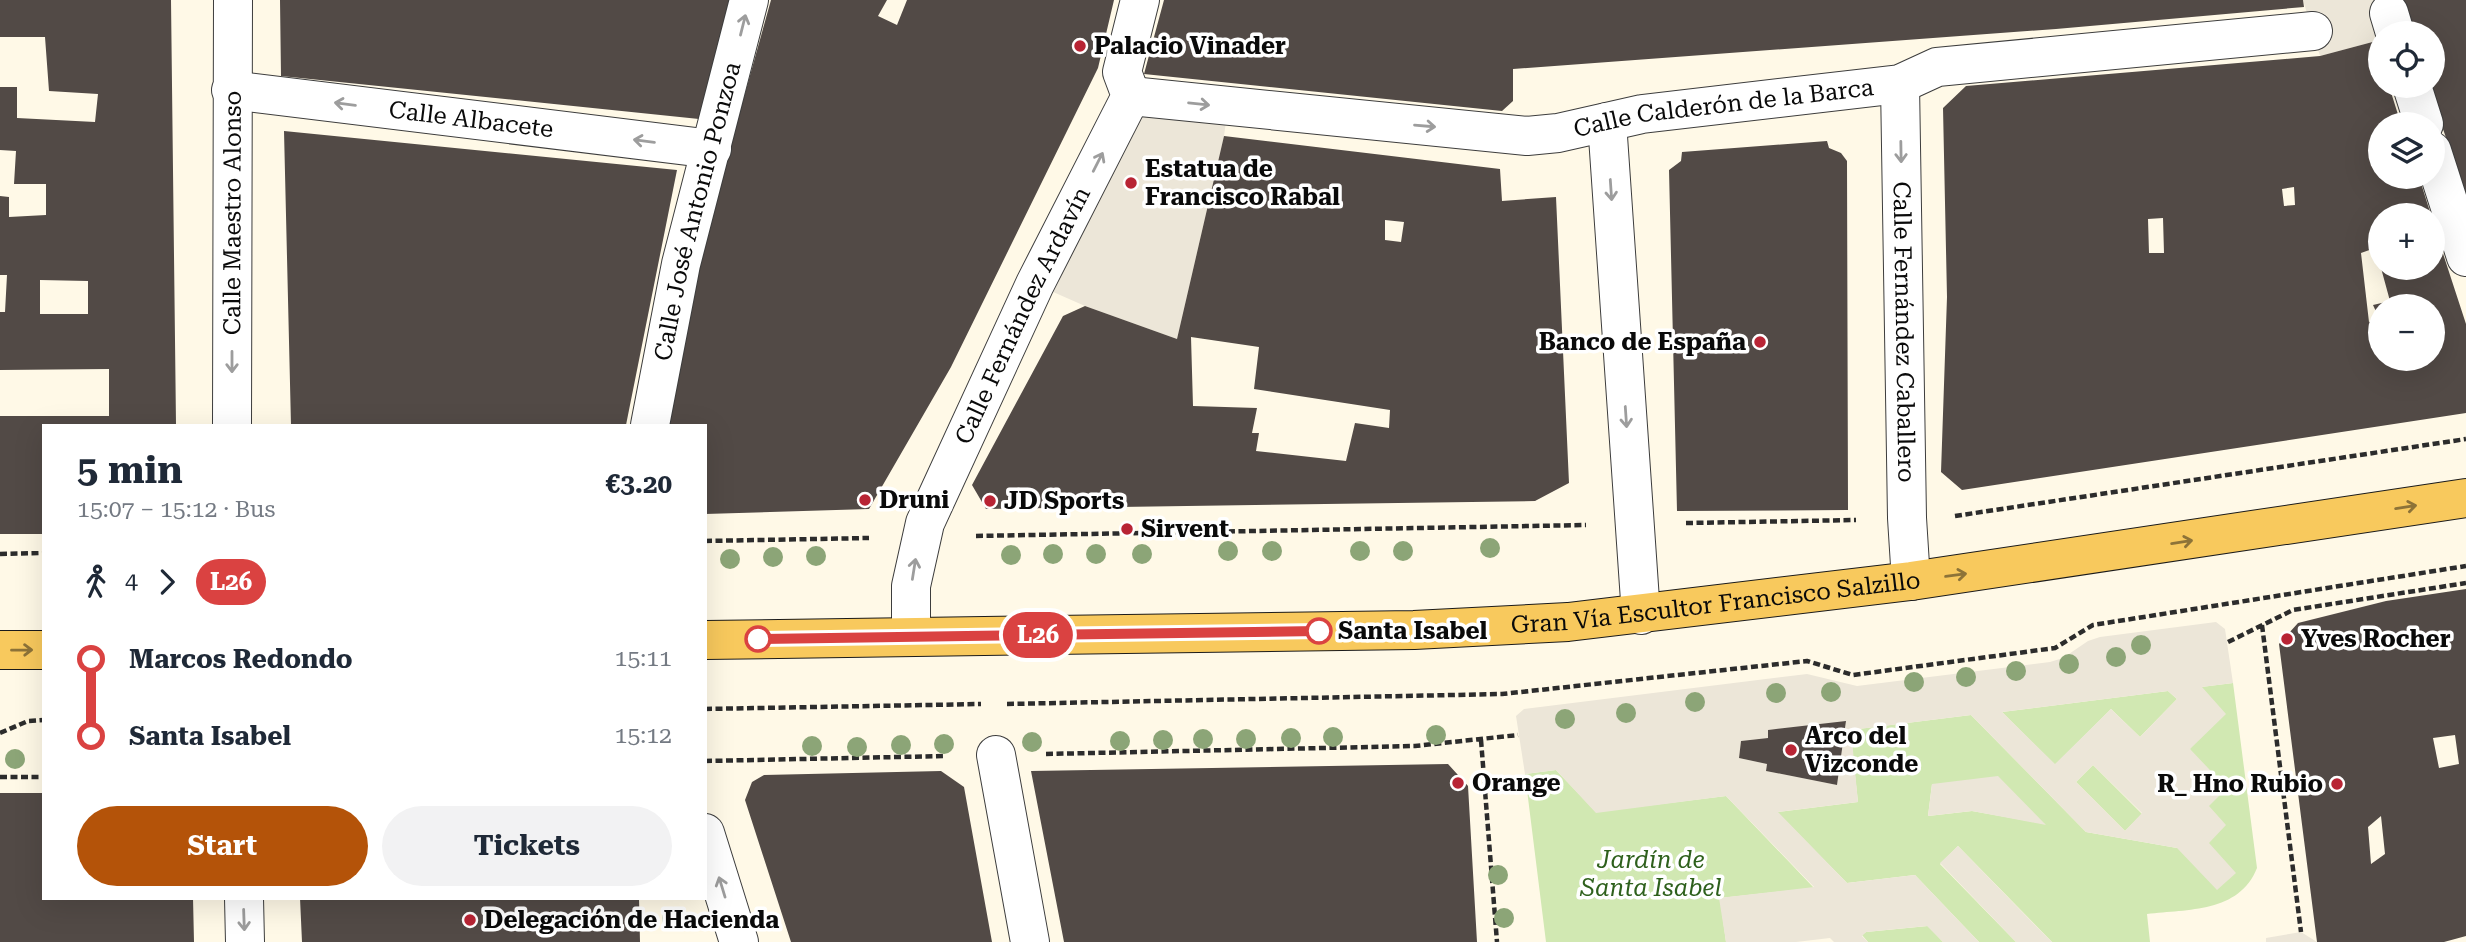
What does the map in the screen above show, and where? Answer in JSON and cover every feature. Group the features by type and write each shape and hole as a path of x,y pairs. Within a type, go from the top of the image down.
{"main road":[{"name":"Gran Vía Escultor Francisco Salzillo","path":"707,640 1427,630 1640,615 1911,581 2466,498"},
{"path":"0,650 42,649"}],"street":[{"name":"Calle Maestro Alonso","path":"232,424 233,0"},
{"name":"Calle José Antonio Ponzoa","path":"650,424 681,264 749,0"},
{"path":"1131,96 1122,72 1140,0"},
{"name":"Calle Calderón de la Barca","path":"1131,96 1527,136 1558,133 1681,108 1900,84 1937,67 2313,31"},
{"name":"Calle Fernández Caballero","path":"1900,84 1907,518 1911,581"},
{"name":"Calle Albacete","path":"231,90 712,149"},
{"name":"Calle Fernández Ardavín","path":"911,637 912,586 925,523 1035,284 1131,96"},
{"path":"1607,122 1640,615"},
{"path":"2444,189 2466,257"},
{"path":"996,755 1030,942"},
{"path":"707,839 739,942"},
{"path":"244,900 245,942"}],"path":[{"path":"0,554 42,553"},
{"path":"2228,642 2293,610 2466,583"},
{"path":"2262,625 2301,932"},
{"path":"0,733 28,721 42,720"},
{"path":"707,761 1415,747 1518,736"},
{"path":"1481,740 1497,942"},
{"path":"0,777 42,777"}],"green space":[{"path":"2233,683 2257,868 2249,883 2225,901 2195,909 2147,914 2150,942 2052,942 1958,846 1940,864 2016,942 1979,942 1915,875 1847,883 1777,812 1858,802 1850,730 1971,715 2086,832 2177,848 2209,843 2209,806 2190,749 2201,687","holes":["1932,784 2045,824 1972,811 1928,816"]},
{"path":"2168,691 2177,699 2140,737 2111,709 2055,765 2002,712"},
{"path":"2093,765 2142,814 2125,831 2076,782"},
{"name":"Jardín de Santa Isabel","path":"1556,770 1596,812 1726,796 1814,888 1720,898 1726,942 1546,942 1525,774"},
{"path":"1928,926 1943,942 1868,942 1862,935 1866,932"}],"shaded area":[{"path":"2303,0 2393,0 2386,21 2368,21 2368,43 2320,56"},
{"path":"1131,96 1228,107 1224,136 1177,339 1085,306 1035,284"},
{"path":"2216,622 2225,629 2233,683 2202,687 2226,714 2190,749 2227,788 2209,806 2226,825 2209,843 2236,873 2217,890 2177,848 2086,832 1971,715 1851,730 1858,802 1778,812 1847,883 1915,875 1979,942 1943,942 1927,926 1866,932 1862,936 1868,942 1834,942 1830,938 1796,942 1726,942 1719,898 1814,887 1726,796 1596,813 1556,770 1525,774 1516,716 1524,709 1807,674 1857,686 2050,662 2063,658 2088,641 2100,637","holes":["2168,691 2177,699 2140,737 2111,709 2055,764 2002,712","1846,722 1837,785 1766,771 1767,764 1739,758 1741,741 1768,738 1768,730","2093,765 2142,813 2125,831 2076,782"]},
{"path":"1998,776 2046,825 1972,811 1928,816 1932,784"},
{"path":"1958,846 2052,942 2016,942 1940,863"},
{"path":"2301,932 2317,942 2266,942 2266,938"}],"building":[{"path":"0,0 171,0 176,424 42,424 42,534 0,534 0,416 109,416 109,369 0,370 0,312 5,312 7,275 0,275 0,196 9,197 9,217 46,215 46,184 14,184 16,151 0,150 0,87 17,87 17,118 95,122 98,94 49,91 45,37 0,37","holes":["40,280 88,281 88,314 40,314"]},
{"path":"280,0 731,0 699,119 281,76"},
{"path":"771,0 887,0 878,16 897,25 907,0 1114,0 1098,68 951,367 869,509 707,514 707,424 665,424 695,273"},
{"path":"1164,0 2303,0 2304,7 2056,29 1513,69 1513,101 1502,111 1144,74"},
{"path":"2403,0 2466,0 2466,195 2445,135 2445,112 2437,112 2432,98 2445,98 2445,21 2409,21"},
{"path":"2368,43 2368,98 2393,98 2397,112 2368,112 2368,189 2423,189 2427,203 2368,203 2368,250 2361,253 2368,313 2368,371 2445,371 2445,294 2388,294 2384,280 2445,280 2445,260 2466,324 2466,413 1962,490 1941,472 1947,297 1943,108 1966,86 2320,56","holes":["2294,187 2295,205 2284,206 2282,189","2163,218 2164,253 2149,253 2148,219"]},
{"path":"284,131 677,170 626,424 291,424"},
{"path":"1224,136 1500,169 1502,201 1556,197 1569,483 1535,501 986,509 972,485 1063,316 1085,306 1177,339","holes":["1385,220 1404,222 1401,242 1385,240","1191,337 1259,347 1254,389 1390,410 1389,428 1355,423 1346,461 1256,451 1259,433 1252,433 1257,408 1193,406"]},
{"name":"Banco de España","path":"1827,141 1829,148 1841,153 1847,161 1848,510 1677,511 1669,170 1681,161 1682,152"},
{"path":"2466,589 2466,936 2444,942 2317,942 2279,644 2298,623 2386,601","holes":["2455,735 2459,764 2439,768 2433,738","2381,816 2385,854 2371,864 2368,827"]},
{"name":"Arco del Vizconde","path":"1846,721 1837,785 1766,771 1767,764 1739,758 1741,741 1768,738 1768,730"},
{"path":"1448,764 1468,786 1477,942 1064,942 1031,771"},
{"path":"941,771 964,787 992,942 791,942 745,800 752,782 764,775"},
{"path":"0,793 42,793 42,900 193,900 194,942 0,942"},
{"name":"Delegación de Hacienda","path":"300,900 639,900 640,942 302,942"}],"bus line":[{"name":"L26","path":"758,639 1319,631"}],"place":[{"name":"Palacio Vinader","path":"1080,46"},
{"name":"Estatua de Francisco Rabal","path":"1131,183"},
{"name":"Banco de España","path":"1760,342"},
{"name":"Druni","path":"865,500"},
{"name":"JD Sports","path":"990,501"},
{"name":"Sirvent","path":"1127,529"},
{"name":"Santa Isabel","path":"1319,631"},
{"name":"Yves Rocher","path":"2287,639"},
{"name":"Arco del Vizconde","path":"1791,750"},
{"name":"Orange","path":"1458,783"},
{"name":"R_ Hno Rubio","path":"2337,784"},
{"name":"Delegación de Hacienda","path":"470,920"}]}
